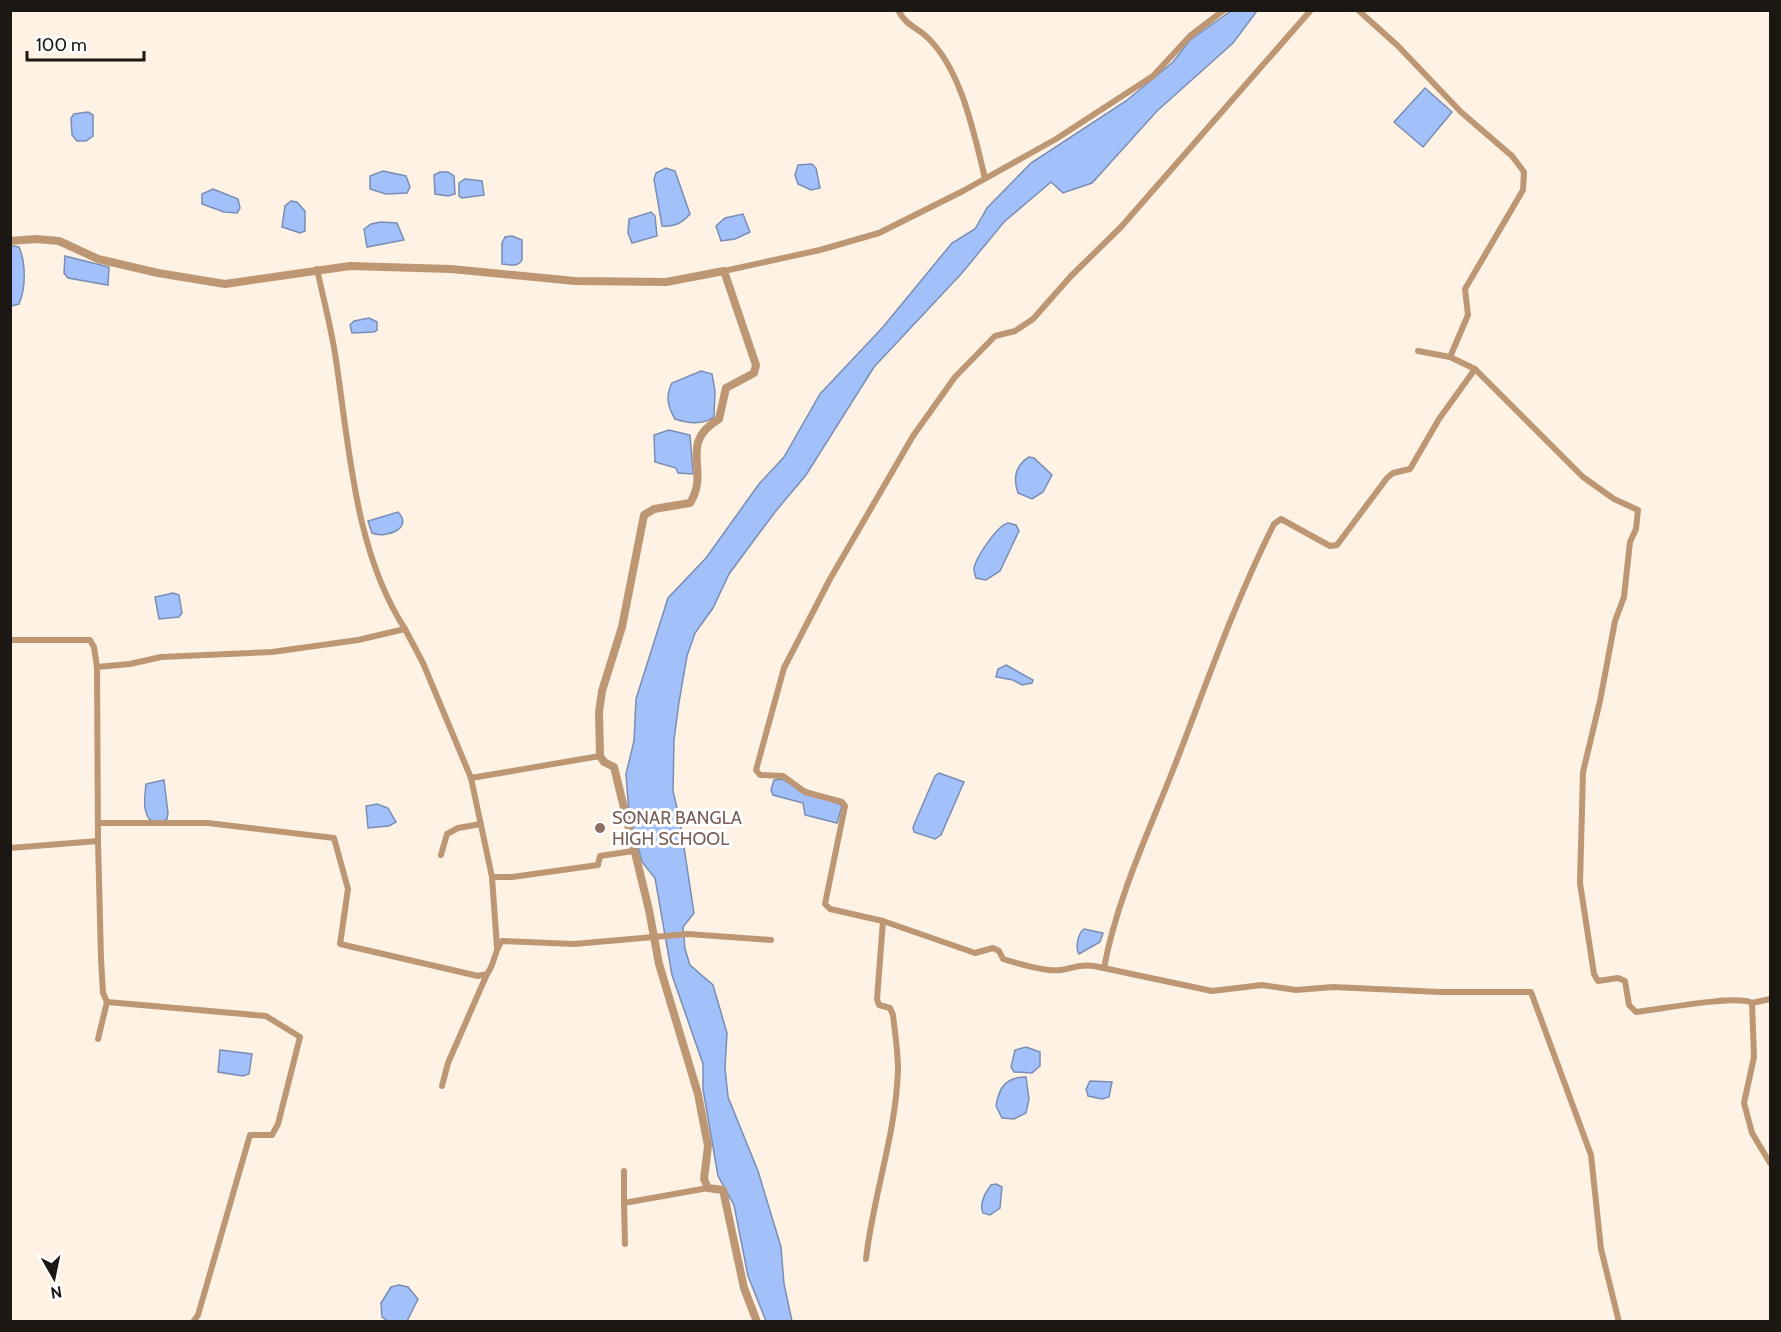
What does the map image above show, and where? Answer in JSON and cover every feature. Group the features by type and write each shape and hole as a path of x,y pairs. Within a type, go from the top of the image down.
{"street":[{"path":"898,10 906,24 928,38 963,96 985,178"},
{"path":"10,241 36,239 59,241 98,259 158,273 225,284 273,279 317,269 350,266 451,269 575,281 666,282 724,271 820,250 879,233 985,178 1056,139 1153,76 1190,36 1224,10"},
{"path":"1311,10 1121,227 1071,276 1033,319 1015,331 995,336 956,376 913,436 830,579 784,668 756,770 760,776 783,776 805,792 842,802 846,806 825,904 831,909 883,921 975,953 993,948 999,951 1004,959 1012,962 1060,970 1077,964 1212,991 1262,985 1296,990 1333,987 1440,992 1531,992 1591,1155 1601,1249 1619,1322"},
{"path":"1358,10 1398,46 1461,112 1512,156 1524,172 1523,190 1465,289 1468,315 1450,357"},
{"path":"317,269 337,366 344,434 368,540 391,607 423,663 471,778 492,877 497,947"},
{"path":"708,1188 704,1179 708,1146 698,1095 633,851 614,767 604,762 600,756 599,712 602,691 622,627 644,515 654,509 690,503 695,495 697,482 697,440 705,427 719,419 726,388 754,373 756,364 724,271"},
{"path":"1418,351 1450,357 1475,369 1583,477 1614,499 1638,510 1636,529 1630,542 1624,597 1615,621 1600,701 1583,772 1580,884 1586,933 1596,979 1622,979 1626,984 1629,1005 1636,1012 1719,1002 1746,1000 1752,1003 1770,999"},
{"path":"1104,968 1109,943 1146,837 1248,582 1274,524 1281,519 1299,532 1330,546 1337,545 1387,478 1393,473 1410,469 1439,419 1475,369"},
{"path":"97,667 130,664 161,657 272,652 405,630"},
{"path":"10,640 90,640 94,647 97,667 101,959 107,1002 98,1039"},
{"path":"471,778 600,756"},
{"path":"99,823 208,823 334,838 348,889 340,944 478,976 487,974"},
{"path":"441,855 447,834 458,828 481,824"},
{"path":"10,848 98,841"},
{"path":"492,877 512,877 598,865 600,856 633,851"},
{"path":"866,1259 869,1232 891,1128 898,1070 893,1014 890,1008 879,1005 877,999 883,921"},
{"path":"442,1086 448,1063 497,947 502,941 574,944 688,934 771,940"},
{"path":"107,1002 266,1016 300,1037 279,1125 272,1134 249,1135 214,1263 198,1315 193,1322"},
{"path":"1752,1003 1754,1057 1744,1103 1752,1133 1770,1163"},
{"path":"624,1171 625,1244"},
{"path":"624,1203 708,1188 723,1190 744,1288 757,1322"}],"water":[{"path":"1231,11 1257,11 1233,43 1157,111 1092,183 1063,193 1051,182 1004,222 962,273 874,367 806,475 729,574 713,608 695,633 687,656 674,740 673,791 680,821 694,913 683,927 685,949 690,965 713,985 727,1033 725,1068 728,1097 758,1171 781,1247 784,1284 792,1321 766,1321 748,1276 734,1205 718,1176 703,1089 703,1064 672,975 655,878 642,862 629,813 626,774 634,741 636,699 668,598 706,558 759,484 784,457 820,394 883,327 952,243 975,229 987,208 1031,163 1126,101 1173,62 1190,40"},
{"path":"1425,88 1452,112 1423,147 1394,122"},
{"path":"88,112 93,115 93,136 86,141 77,141 72,135 71,118 74,114"},
{"path":"812,164 816,168 820,188 811,190 798,184 795,175 798,165"},
{"path":"666,168 675,171 690,214 678,224 671,226 662,226 654,179 656,173"},
{"path":"383,171 406,176 410,187 407,193 386,194 370,189 370,176"},
{"path":"448,172 454,176 455,194 448,196 435,194 434,175"},
{"path":"465,179 482,181 484,195 462,198 459,196 459,183"},
{"path":"213,189 238,199 240,208 237,213 224,212 202,204 202,194"},
{"path":"291,201 297,202 305,211 305,231 300,233 282,227 285,206"},
{"path":"651,212 655,216 657,236 632,243 628,233 629,219"},
{"path":"743,214 750,232 735,239 721,241 716,226 725,218"},
{"path":"397,223 404,240 367,247 364,229 371,224"},
{"path":"512,236 522,240 522,260 516,265 502,264 502,243 505,237"},
{"path":"10,247 19,247 24,276 19,304 11,306"},
{"path":"65,256 109,267 108,285 68,278 64,273"},
{"path":"369,318 377,322 377,330 352,333 350,325 354,321"},
{"path":"701,371 712,374 715,391 714,417 710,420 695,422 675,419 668,401 672,383"},
{"path":"669,430 690,435 693,474 678,473 676,468 655,462 654,435"},
{"path":"1029,457 1034,458 1052,475 1043,492 1032,499 1018,493 1016,483 1018,469"},
{"path":"398,512 403,523 396,531 384,534 372,533 368,521"},
{"path":"1008,523 1016,525 1019,531 1000,571 986,580 976,578 975,564 983,550 999,529"},
{"path":"173,593 179,595 182,613 179,617 159,619 155,597"},
{"path":"1006,665 1033,680 1032,683 1022,685 1013,680 996,677 998,669"},
{"path":"939,773 964,782 941,835 935,839 914,832 913,827 935,776"},
{"path":"781,779 842,806 837,823 805,815 803,803 773,795 771,790 774,780"},
{"path":"164,780 167,819 162,822 150,820 145,807 146,784"},
{"path":"377,804 388,808 396,822 389,826 368,828 366,806"},
{"path":"1084,929 1103,933 1100,942 1079,954 1078,941"},
{"path":"1026,1047 1040,1052 1040,1066 1032,1073 1014,1072 1011,1067 1015,1050"},
{"path":"220,1050 252,1054 249,1074 243,1076 218,1072"},
{"path":"1026,1077 1029,1099 1026,1113 1014,1119 1002,1118 996,1106 999,1093 1009,1081"},
{"path":"1090,1081 1112,1082 1109,1097 1102,1099 1088,1096 1086,1089"},
{"path":"996,1184 1002,1187 1000,1208 990,1215 983,1213 982,1202 985,1195 991,1185"},
{"path":"399,1285 408,1287 418,1299 407,1321 388,1321 382,1317 381,1303 391,1287"}],"place":[{"name":"SONAR BANGLA HIGH SCHOOL","path":"600,828"}]}
